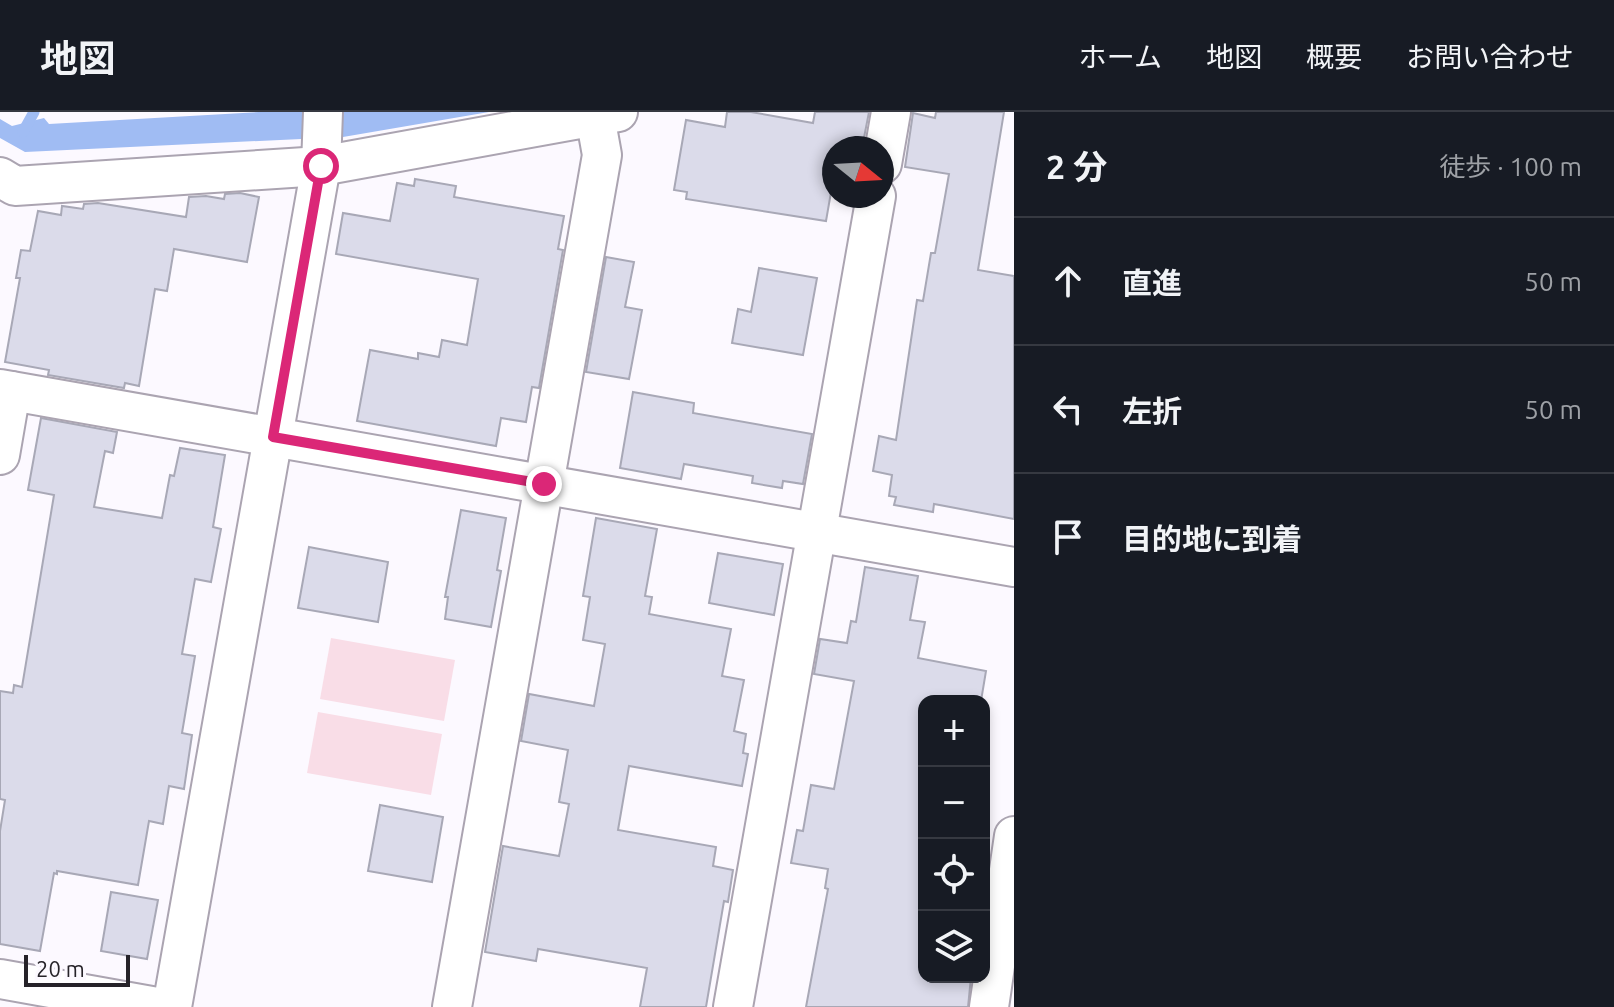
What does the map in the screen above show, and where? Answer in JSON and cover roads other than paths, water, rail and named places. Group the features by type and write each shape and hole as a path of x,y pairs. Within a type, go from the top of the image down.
{"street":[{"path":"887,136 891,112"},
{"path":"0,177 15,186 322,140 607,114 452,1007"},
{"path":"172,1007 322,140"},
{"path":"733,1007 874,208"},
{"path":"0,455 6,390 1014,567"},
{"path":"989,1007 1014,836"},
{"path":"0,979 157,1007"}],"water":[{"path":"259,112 489,112 343,137 25,152 0,138 0,119 12,126 44,118 49,124"}],"waterway":[{"path":"23,132 34,112"}]}
